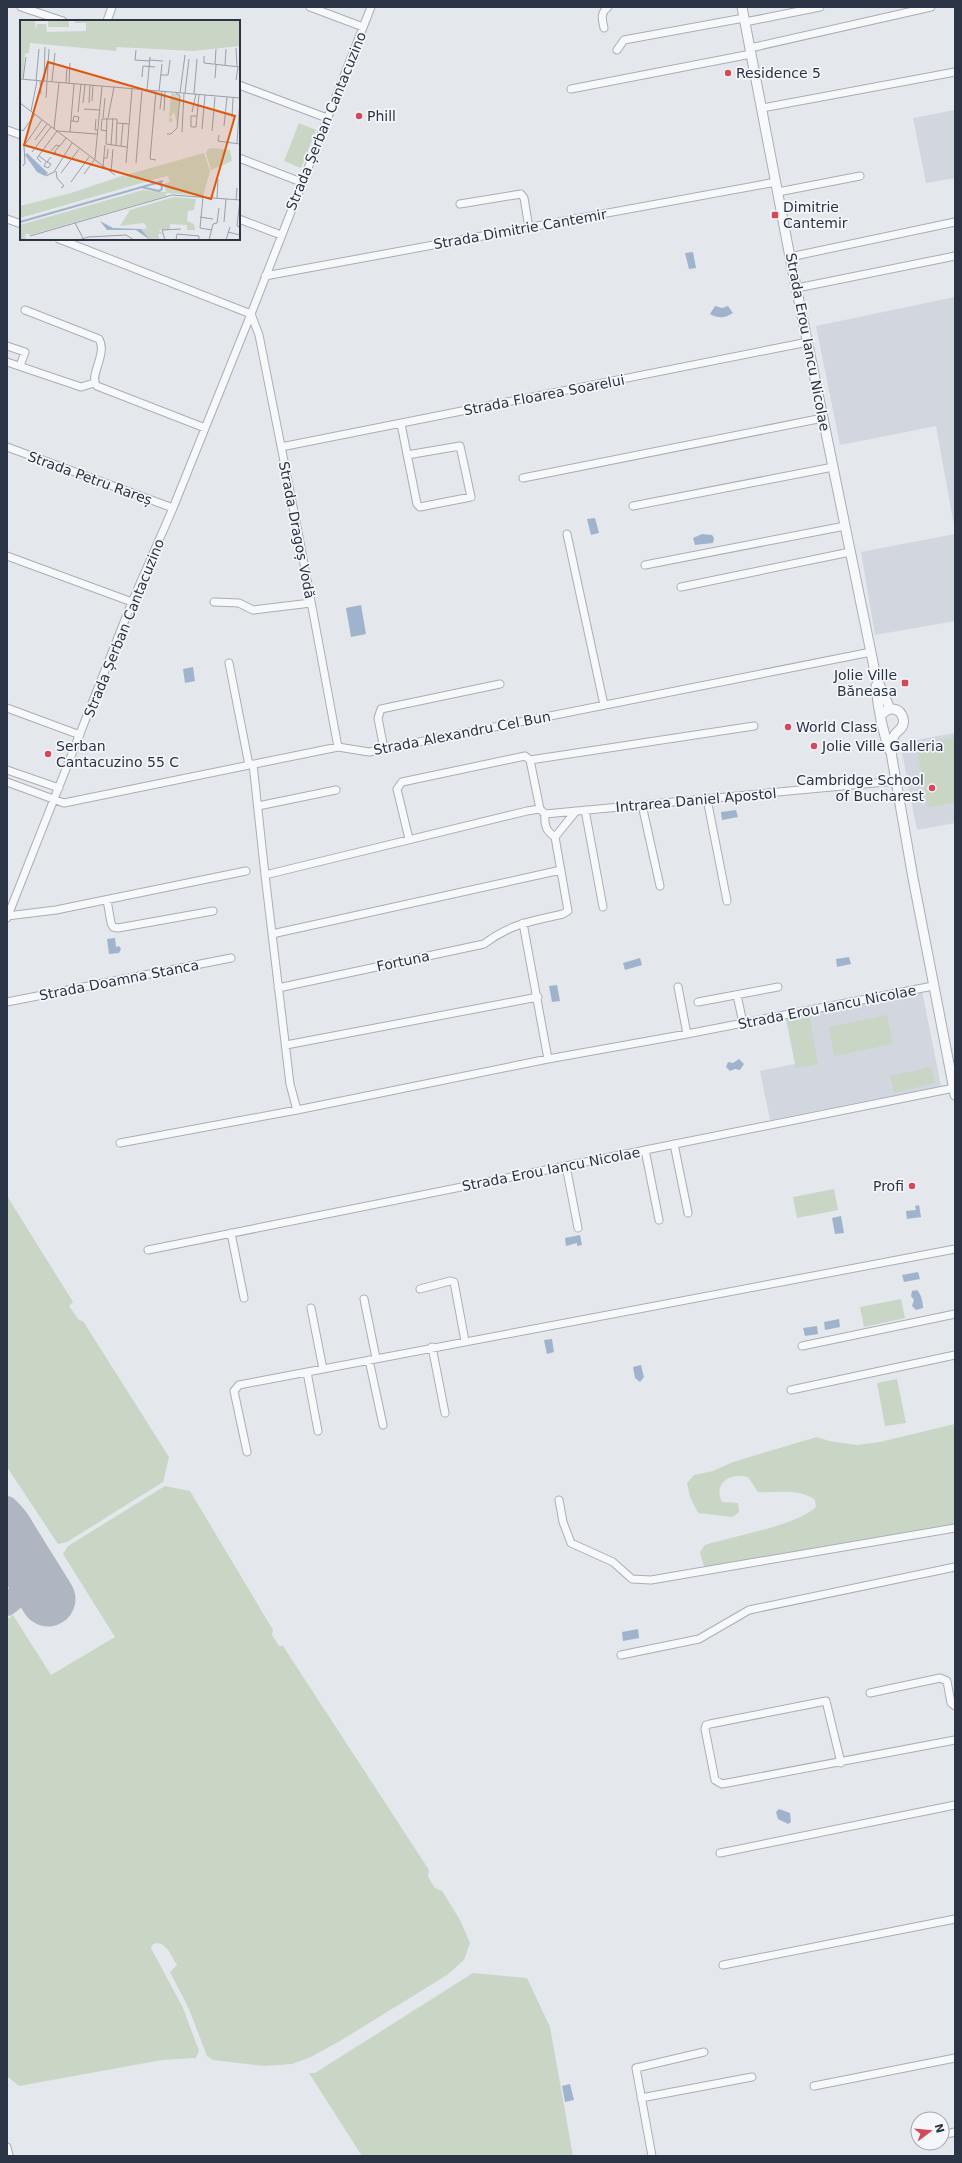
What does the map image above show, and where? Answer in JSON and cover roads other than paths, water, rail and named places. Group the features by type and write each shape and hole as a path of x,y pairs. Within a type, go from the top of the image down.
{"street":[{"path":"21,7 60,20"},
{"path":"107,20 112,7"},
{"path":"310,7 363,27"},
{"name":"Strada Șerban Cantacuzino","path":"7,917 132,602 173,508 251,314 301,182 371,7"},
{"path":"604,28 602,16 603,12 608,7"},
{"name":"Strada Erou Iancu Nicolae","path":"148,1250 674,1144 954,1092 891,755 882,727 876,677 790,257 742,7"},
{"path":"617,50 624,40 820,7"},
{"path":"571,89 751,51 932,7"},
{"path":"762,108 955,72"},
{"path":"240,85 327,118"},
{"path":"7,130 20,135"},
{"path":"240,158 301,182"},
{"name":"Strada Dimitrie Cantemir","path":"265,276 529,228 777,187 860,176"},
{"path":"460,204 521,194 524,198 529,228"},
{"path":"7,219 20,224"},
{"path":"240,219 281,235"},
{"path":"790,257 955,222"},
{"path":"62,240 251,314"},
{"path":"797,288 955,256"},
{"path":"25,310 99,339 103,350 94,383"},
{"name":"Strada Dragoș Vodă","path":"251,314 258,335 281,447 338,747"},
{"name":"Strada Floarea Soarelui","path":"281,447 808,342"},
{"path":"7,346 25,352 20,366"},
{"path":"7,362 81,387 94,383"},
{"path":"94,383 97,386 205,428"},
{"path":"523,478 823,418"},
{"path":"401,424 407,454 417,504 420,508 471,497 460,446 407,454"},
{"name":"Strada Petru Rareș","path":"7,447 173,508"},
{"path":"632,506 833,467"},
{"path":"645,565 845,526"},
{"path":"567,534 604,705"},
{"path":"681,587 850,552"},
{"path":"7,556 132,602"},
{"path":"214,602 239,603 253,610 311,603"},
{"name":"Strada Alexandru Cel Bun","path":"7,782 64,803 338,747 369,752 871,652"},
{"path":"229,663 251,765 258,806 290,1084 297,1110"},
{"name":"Strada Erou Iancu Nicolae","path":"876,677 890,709 897,710 904,719 902,726 896,732 892,743 891,755"},
{"path":"384,749 378,718 381,709 500,684"},
{"path":"7,708 80,735"},
{"path":"881,715 890,709"},
{"path":"530,760 754,726"},
{"path":"882,727 888,732 896,732"},
{"path":"409,839 397,789 402,782 525,756 530,760 545,826 549,833 555,836"},
{"path":"7,770 59,788"},
{"name":"Intrarea Daniel Apostol","path":"265,874 527,811 576,811 896,781"},
{"path":"258,806 336,790"},
{"path":"707,799 727,901"},
{"path":"642,805 660,886"},
{"path":"586,810 603,907"},
{"path":"555,836 576,811"},
{"path":"272,934 561,870 555,836"},
{"name":"Fortuna","path":"278,988 484,944 500,932 523,922 563,914 568,911 561,870"},
{"path":"7,917 56,910 246,871"},
{"path":"107,900 111,923 113,927 118,928 213,911"},
{"path":"523,922 538,997 548,1059"},
{"name":"Strada Doamna Stanca","path":"7,1002 231,958"},
{"name":"Strada Erou Iancu Nicolae","path":"120,1143 297,1110 548,1059 687,1034 933,986"},
{"path":"678,987 687,1034"},
{"path":"698,1002 778,987"},
{"path":"737,995 743,1023"},
{"path":"286,1046 538,997"},
{"path":"674,1144 688,1213"},
{"path":"645,1150 660,1220"},
{"path":"566,1166 578,1228"},
{"path":"231,1233 244,1298"},
{"path":"247,1452 234,1391 239,1385 432,1347 955,1249"},
{"path":"420,1289 450,1281 454,1282 465,1341"},
{"path":"364,1299 383,1425"},
{"path":"312,1308 323,1369"},
{"path":"802,1346 955,1314"},
{"path":"432,1347 445,1413"},
{"path":"791,1390 955,1354"},
{"path":"307,1372 318,1431"},
{"path":"559,1500 563,1522 571,1543 613,1562 632,1580 651,1580 706,1572 955,1528"},
{"path":"622,1655 699,1640 749,1610 955,1567"},
{"path":"870,1693 940,1678 946,1681 952,1703 955,1706"},
{"path":"841,1763 826,1701 706,1725 705,1729 715,1780 722,1784 841,1763 955,1740"},
{"path":"720,1853 955,1804"},
{"path":"723,1966 955,1919"},
{"path":"652,2156 636,2068 704,2052"},
{"path":"814,2086 955,2058"},
{"path":"641,2098 752,2077"},
{"path":"7,2147 9,2156"}],"water":[{"path":"693,252 696,268 689,269 685,253"},
{"path":"715,306 722,308 728,306 733,313 722,317 713,316 710,314"},
{"path":"595,518 599,533 591,535 587,519"},
{"path":"702,534 712,535 714,538 713,543 695,545 693,538"},
{"path":"361,605 366,634 351,637 346,608"},
{"path":"193,667 195,681 185,683 183,669"},
{"path":"736,810 738,817 722,820 721,812"},
{"path":"115,938 116,947 119,946 121,949 119,953 109,954 107,939"},
{"path":"849,957 851,964 837,967 836,959"},
{"path":"640,958 642,965 625,970 623,963"},
{"path":"557,985 560,1001 552,1002 549,986"},
{"path":"739,1059 744,1064 740,1070 735,1069 730,1071 726,1067 728,1062 733,1063"},
{"path":"919,1205 921,1217 907,1219 906,1211 916,1210 915,1206"},
{"path":"841,1216 844,1233 835,1234 832,1218"},
{"path":"580,1235 582,1245 577,1246 577,1243 566,1246 565,1238"},
{"path":"918,1272 920,1279 904,1282 902,1275"},
{"path":"917,1290 922,1298 923,1308 916,1310 912,1306 914,1300 911,1296 912,1291"},
{"path":"839,1319 840,1327 825,1330 824,1322"},
{"path":"817,1326 818,1334 805,1336 803,1328"},
{"path":"552,1339 554,1352 547,1354 544,1340"},
{"path":"641,1365 644,1377 640,1382 635,1378 633,1367"},
{"path":"638,1629 639,1638 623,1641 622,1632"},
{"path":"779,1809 790,1813 791,1822 788,1824 778,1819 776,1812"},
{"path":"570,2084 574,2100 565,2102 562,2086"}],"place":[{"name":"Residence 5","path":"728,73"},
{"name":"Phill","path":"359,116"},
{"name":"Dimitrie Cantemir","path":"775,215"},
{"name":"Jolie Ville Băneasa","path":"905,683"},
{"name":"World Class","path":"788,727"},
{"name":"Jolie Ville Galleria","path":"814,746"},
{"name":"Serban Cantacuzino 55 C","path":"48,754"},
{"name":"Cambridge School of Bucharest","path":"932,788"},
{"name":"Profi","path":"912,1186"}]}
